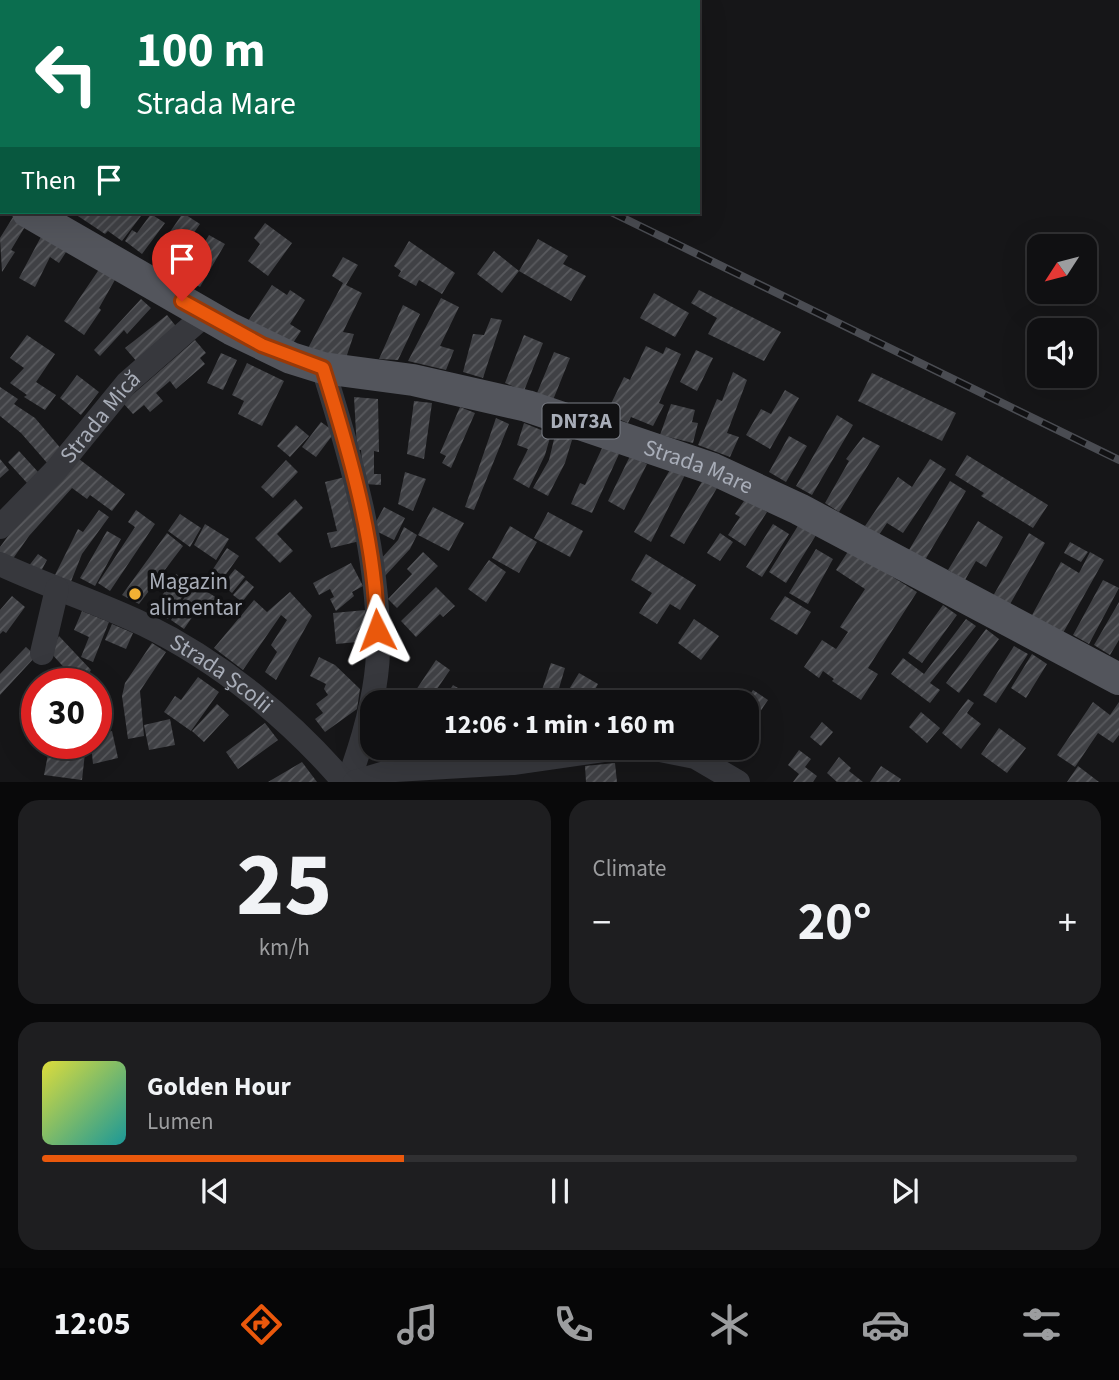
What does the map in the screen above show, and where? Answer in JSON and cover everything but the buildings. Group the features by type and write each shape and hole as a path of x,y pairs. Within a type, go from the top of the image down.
{"main road":[{"name":"Strada Mare","path":"32,214 262,345 323,368 412,380 502,399 582,422 713,469 799,509 1119,679"}],"street":[{"name":"Strada Mică","path":"0,527 56,470 127,383 206,314"},
{"path":"323,368 357,496 377,606 378,654 369,711 346,782"},
{"name":"Strada Școlii","path":"0,564 142,624 181,645 256,697 308,742 346,782"},
{"path":"43,653 57,589"},
{"path":"355,782 395,770 534,760"},
{"path":"699,760 738,782"}],"railway":[{"path":"615,214 1119,460"}],"place":[{"name":"Magazin alimentar","path":"135,594"}],"route":[{"path":"182,301 262,345 323,368 357,496 377,606 377,630"}]}
